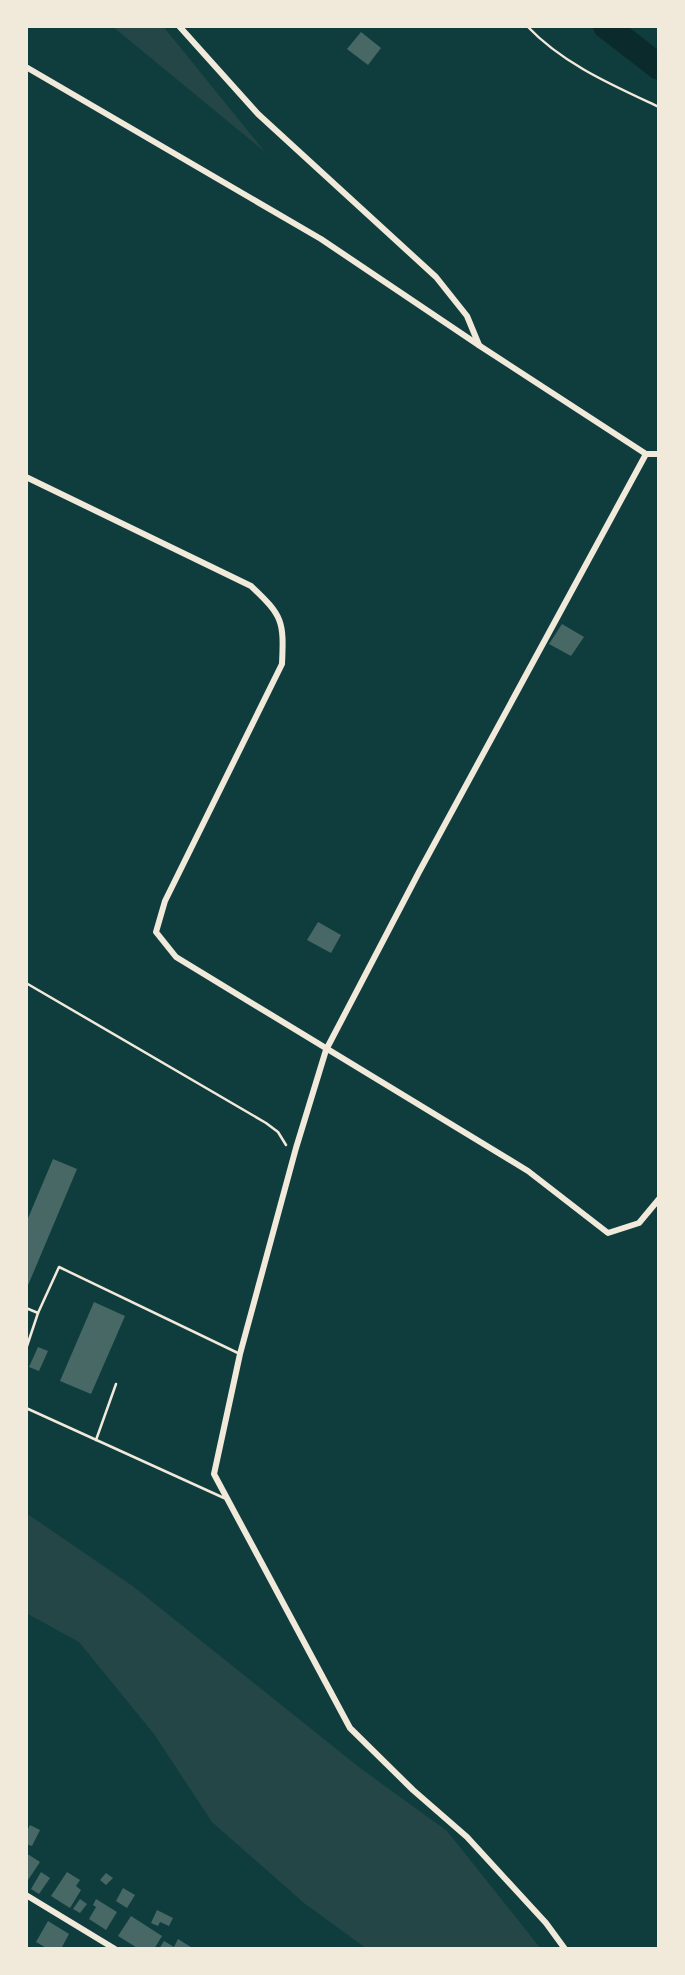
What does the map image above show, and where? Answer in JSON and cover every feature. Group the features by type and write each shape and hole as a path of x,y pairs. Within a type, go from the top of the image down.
{"street":[{"path":"179,26 258,114 436,277 467,316 480,346"},
{"path":"26,68 321,239 646,454 659,454"},
{"path":"565,1949 547,1923 467,1837 413,1790 351,1728 214,1474 240,1354 293,1157 326,1050 425,860 646,454"},
{"path":"26,477 251,586 273,607 284,631 282,664 165,901 156,932 176,957 528,1171 608,1233 639,1223 659,1199"},
{"path":"26,1895 115,1949"}],"lane":[{"path":"26,1349 38,1313 59,1267 240,1354"},
{"path":"26,1308 38,1313"},
{"path":"96,1440 116,1384"},
{"path":"26,1408 227,1499"}],"path":[{"path":"527,26 544,44 604,81 659,107"},
{"path":"26,983 266,1124 278,1132 293,1157"}],"shaded area":[{"path":"112,26 163,26 265,152"},
{"path":"26,1513 134,1587 360,1768 447,1831 541,1949 367,1949 304,1903 212,1822 154,1734 79,1642 26,1613"}],"building":[{"path":"361,32 381,48 368,65 347,49"},
{"path":"562,624 584,637 571,656 549,644"},
{"path":"318,922 341,935 331,953 307,940"},
{"path":"53,1159 77,1169 26,1290 26,1223"},
{"path":"94,1302 125,1316 91,1394 60,1381"},
{"path":"38,1347 48,1351 39,1371 29,1367"},
{"path":"30,1825 40,1830 32,1846 26,1844 26,1833"},
{"path":"26,1853 40,1862 26,1883"},
{"path":"41,1872 50,1878 39,1894 31,1889"},
{"path":"67,1872 80,1880 76,1886 81,1890 70,1908 51,1896"},
{"path":"106,1873 113,1878 106,1885 100,1880"},
{"path":"123,1888 135,1895 127,1908 116,1901"},
{"path":"80,1899 87,1904 80,1913 73,1909"},
{"path":"96,1899 117,1912 106,1930 89,1919 96,1907 93,1905"},
{"path":"157,1910 173,1918 169,1926 160,1922 158,1926 151,1923"},
{"path":"131,1916 162,1936 154,1949 139,1949 118,1936"},
{"path":"48,1921 69,1934 61,1949 48,1949 36,1942"},
{"path":"178,1939 194,1949 159,1949 164,1941 174,1947"}],"waterway":[{"path":"606,26 659,67"}]}
